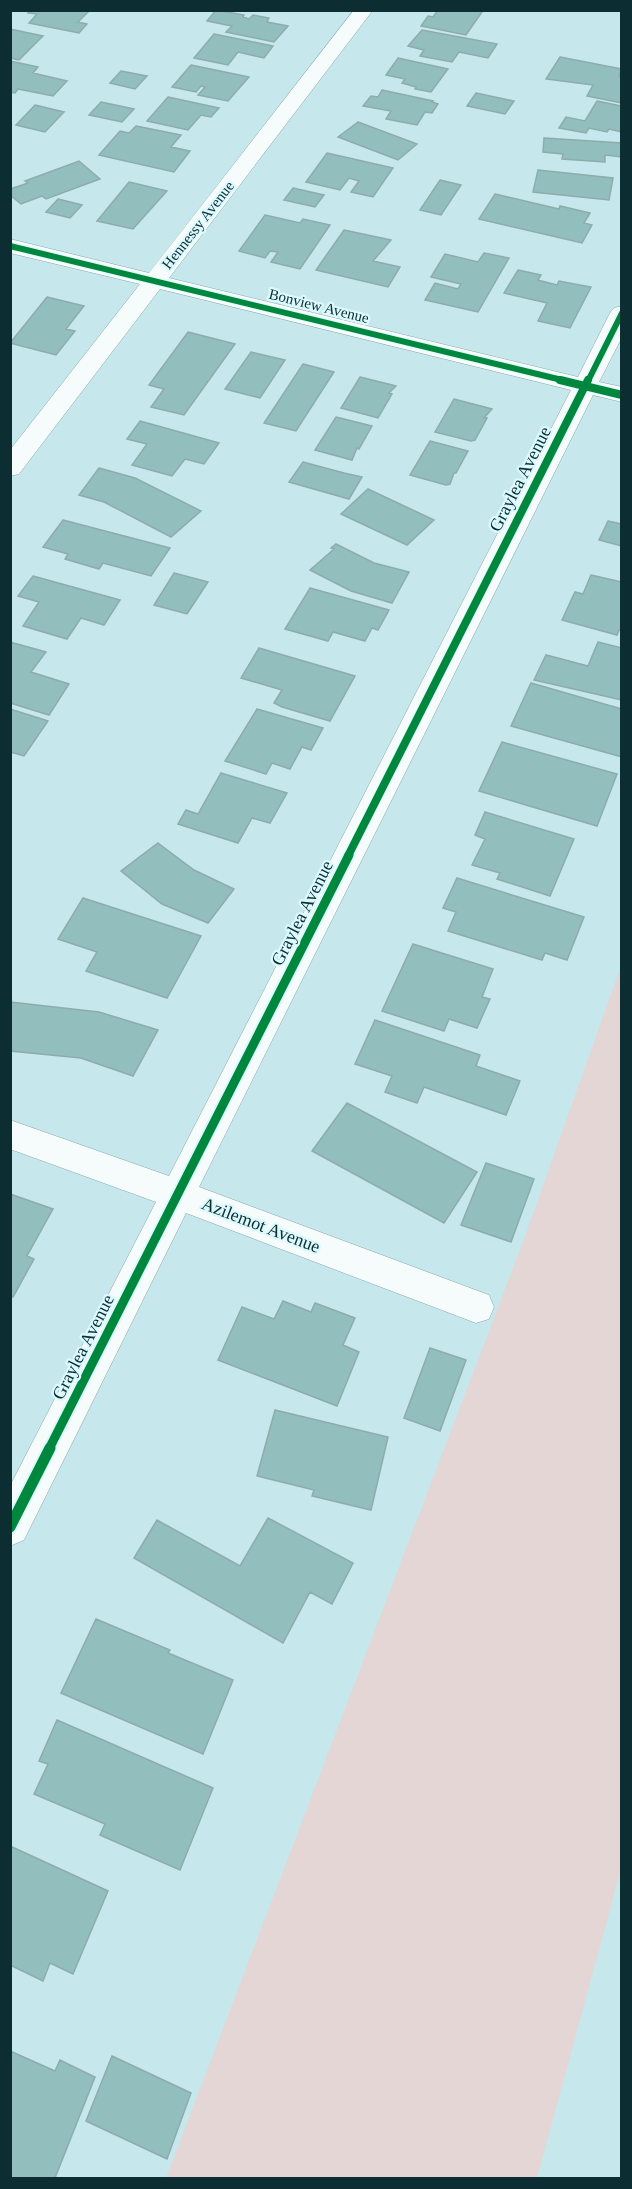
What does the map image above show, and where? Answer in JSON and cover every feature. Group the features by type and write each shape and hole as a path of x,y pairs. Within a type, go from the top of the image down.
{"street":[{"name":"Hennessy Avenue","path":"10,468 364,10"},
{"name":"Bonview Avenue","path":"10,246 621,395"},
{"name":"Graylea Avenue","path":"10,1527 621,313"},
{"name":"Azilemot Avenue","path":"10,1134 476,1307"}],"shaded area":[{"path":"621,966 621,1869 537,2178 166,2178 523,1242"}],"building":[{"path":"30,10 90,10 78,22 87,24 79,33 29,23 37,14 28,13"},
{"path":"216,10 244,15 243,17 249,19 253,15 269,18 267,22 288,26 274,42 226,32 232,26 207,21"},
{"path":"438,10 482,12 466,35 421,26 428,16 433,17"},
{"path":"10,29 43,36 19,60 10,58"},
{"path":"422,30 497,44 488,58 459,52 452,62 420,56 424,50 408,46"},
{"path":"214,34 273,46 264,58 238,52 228,65 194,58"},
{"path":"560,57 622,69 619,76 622,77 622,103 587,96 593,85 546,79"},
{"path":"398,58 448,69 431,92 415,89 416,87 402,83 405,79 386,75"},
{"path":"10,61 38,67 33,73 67,81 53,96 18,89 15,93 10,92"},
{"path":"191,65 249,77 228,101 198,95 205,87 201,86 196,92 172,87"},
{"path":"121,71 147,76 135,89 110,83"},
{"path":"382,90 438,104 432,113 425,112 417,125 386,119 391,111 363,106 371,96 378,97"},
{"path":"476,93 514,101 505,114 467,106"},
{"path":"168,97 219,108 211,117 201,115 188,130 147,121"},
{"path":"597,101 622,106 622,132 609,129 607,132 589,128 586,133 559,128 566,117 585,121"},
{"path":"101,102 134,109 122,122 89,115"},
{"path":"35,105 64,112 45,132 16,125"},
{"path":"358,122 417,144 398,160 338,137"},
{"path":"136,126 181,135 171,147 190,151 174,172 99,155 120,131 129,133"},
{"path":"544,138 622,143 622,157 605,155 605,162 562,159 563,154 543,152"},
{"path":"327,153 393,168 373,197 351,192 359,181 349,178 340,190 306,182"},
{"path":"79,161 100,179 46,199 42,196 21,204 10,195 10,189 28,183 25,181"},
{"path":"538,170 613,178 609,200 533,192"},
{"path":"440,180 461,185 441,215 420,210"},
{"path":"129,182 167,191 133,229 97,221"},
{"path":"293,188 324,195 315,207 284,200"},
{"path":"495,194 559,209 560,206 590,213 584,223 592,225 582,243 479,219"},
{"path":"58,199 82,205 70,218 46,212"},
{"path":"265,215 300,223 303,219 330,225 300,269 271,262 278,252 270,251 265,258 239,251"},
{"path":"344,230 391,240 373,261 400,267 388,287 316,270"},
{"path":"484,253 509,258 478,312 425,300 435,283 458,289 461,284 431,277 445,254 478,262"},
{"path":"518,270 541,275 538,280 557,285 559,281 591,287 570,328 538,321 547,303 504,293"},
{"path":"47,297 84,306 66,329 75,331 56,355 10,343"},
{"path":"188,332 235,344 184,415 151,407 164,389 149,385"},
{"path":"251,352 285,360 260,398 225,389"},
{"path":"303,364 334,372 296,431 264,423"},
{"path":"360,377 396,386 389,393 392,394 378,418 341,408"},
{"path":"454,399 492,409 484,418 487,418 475,440 435,432"},
{"path":"336,417 372,426 352,460 315,450"},
{"path":"140,421 219,443 204,464 185,459 172,476 132,465 147,444 127,439"},
{"path":"430,441 468,451 450,484 446,485 410,475"},
{"path":"303,462 362,477 349,499 289,482"},
{"path":"99,468 135,478 201,511 171,537 104,502 79,495"},
{"path":"368,489 434,520 407,545 341,514"},
{"path":"63,520 170,548 151,576 103,563 99,569 65,559 68,554 43,547"},
{"path":"608,521 622,524 622,546 599,540"},
{"path":"336,544 374,563 409,572 392,603 351,591 310,570 334,549 331,548"},
{"path":"174,573 208,582 187,614 154,605"},
{"path":"591,575 622,582 622,630 619,630 617,635 562,620 575,592 583,594"},
{"path":"33,576 120,600 104,625 81,618 67,639 23,626 39,602 18,596"},
{"path":"310,588 389,610 378,630 372,628 365,641 333,632 328,641 285,629"},
{"path":"10,642 46,652 31,672 69,684 49,715 10,703"},
{"path":"598,642 622,648 622,700 534,680 546,655 588,666"},
{"path":"259,648 355,676 330,721 282,707 274,703 282,690 241,678"},
{"path":"531,683 622,709 622,757 511,726"},
{"path":"10,709 48,721 24,756 10,752"},
{"path":"257,709 323,728 311,750 302,747 290,769 272,763 266,774 225,761"},
{"path":"502,742 617,774 597,826 479,791"},
{"path":"221,773 287,793 270,823 252,818 238,843 178,824 186,810 198,814"},
{"path":"485,812 574,839 550,896 497,879 500,873 472,865 485,839 475,835"},
{"path":"158,843 194,870 234,889 208,923 162,904 121,871"},
{"path":"457,878 584,917 567,960 545,953 542,960 448,931 456,912 443,908"},
{"path":"83,898 201,936 167,998 86,971 97,952 58,939"},
{"path":"413,944 493,969 482,997 490,999 477,1028 449,1019 444,1031 382,1011"},
{"path":"10,1002 99,1012 158,1030 133,1076 81,1058 10,1051"},
{"path":"375,1020 480,1055 476,1066 520,1081 506,1115 424,1087 417,1103 385,1092 392,1076 355,1064"},
{"path":"347,1103 477,1172 444,1223 312,1151"},
{"path":"486,1163 534,1179 511,1242 461,1225"},
{"path":"10,1194 53,1209 27,1256 34,1259 13,1297 10,1296"},
{"path":"283,1301 311,1312 315,1303 355,1318 343,1345 359,1352 337,1406 218,1360 242,1307 274,1319"},
{"path":"430,1348 466,1360 440,1431 404,1418"},
{"path":"275,1410 388,1437 371,1510 312,1496 314,1490 257,1476"},
{"path":"268,1518 353,1563 332,1604 310,1592 283,1643 134,1558 157,1520 240,1566"},
{"path":"96,1619 233,1680 203,1754 61,1693"},
{"path":"57,1720 213,1788 180,1870 100,1835 105,1824 34,1794 48,1764 39,1761"},
{"path":"10,1846 108,1891 73,1974 50,1963 43,1981 10,1965"},
{"path":"10,2051 55,2071 60,2060 95,2077 55,2178 10,2178"},
{"path":"112,2056 191,2093 167,2159 86,2121"}],"cycle path":[{"path":"10,246 622,395"},
{"path":"10,1527 622,313"}]}
